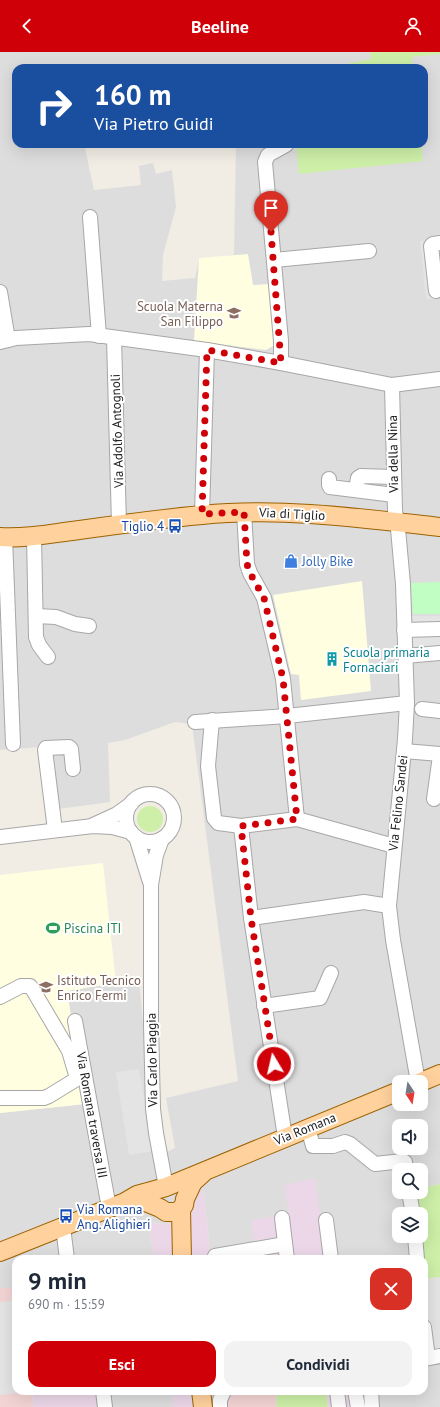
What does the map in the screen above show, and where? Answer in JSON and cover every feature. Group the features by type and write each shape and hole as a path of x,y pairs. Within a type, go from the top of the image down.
{"main road":[{"name":"Via di Tiglio","path":"2,537 34,536 202,514 244,512 296,512 440,527"},
{"path":"428,1079 440,1074"},
{"name":"Via Romana","path":"0,1252 117,1205 137,1195 166,1187 392,1094"},
{"name":"Via Romana","path":"117,1205 143,1201 173,1207 192,1182 211,1168"},
{"path":"166,1187 174,1186 180,1189 183,1193 173,1207 182,1255"},
{"path":"202,1395 203,1407"}],"street":[{"path":"281,148 268,155 265,162 281,363"},
{"path":"90,217 99,336"},
{"path":"436,291 431,246 433,244 440,243"},
{"path":"274,260 368,251"},
{"path":"0,292 4,341 61,335 89,334 207,350 281,363 392,386 440,379"},
{"name":"Via Adolfo Antognoli","path":"114,338 119,525"},
{"path":"202,514 207,350"},
{"name":"Via della Nina","path":"392,386 394,495 395,511 398,522"},
{"path":"356,490 358,478 361,476 394,477"},
{"path":"329,479 330,487 394,495"},
{"path":"244,512 247,564 250,573 264,598 283,679 297,819"},
{"name":"Via Felino Sandei","path":"398,522 403,584 406,703 404,751 389,906 393,940 419,1075"},
{"path":"34,536 36,637 39,645 48,657"},
{"path":"2,537 13,744"},
{"path":"36,616 56,617 75,624 89,626"},
{"path":"404,630 440,629"},
{"path":"406,656 440,653"},
{"path":"195,722 287,716 406,703"},
{"path":"422,709 440,711"},
{"path":"212,720 208,766 214,818 218,823 241,826 297,819 394,846"},
{"path":"54,830 46,748 69,747 71,749 73,769"},
{"path":"404,751 440,755 434,799"},
{"path":"0,837 93,826 112,827 133,834 149,842 162,839 168,834 173,823 174,815 169,804 160,797 148,795 140,797 117,814 93,826"},
{"path":"131,804 126,819 133,834"},
{"path":"241,826 251,918 285,1137"},
{"name":"Via Carlo Piaggia","path":"133,834 151,885"},
{"name":"Via Carlo Piaggia","path":"162,839 156,855 151,885 151,1024 153,1109 166,1187"},
{"path":"251,918 364,902 389,906"},
{"path":"264,1006 320,998 331,973"},
{"path":"0,997 21,986 30,986 69,1050 77,1078 44,1098 0,1098"},
{"name":"Via Romana traversa III","path":"75,1021 117,1205"},
{"path":"308,1128 314,1146 333,1146 345,1142 350,1144 375,1164 403,1161 405,1163"},
{"path":"282,1218 286,1255"},
{"path":"326,1220 330,1255"},
{"path":"63,1227 66,1255"},
{"path":"416,1243 417,1255"},
{"path":"221,1255 285,1244"},
{"path":"428,1345 431,1358"},
{"path":"104,1395 105,1407"},
{"path":"220,1407 220,1400 222,1395"},
{"path":"338,1395 339,1407"},
{"path":"356,1395 358,1407"},
{"path":"370,1395 372,1407"}],"shaded area":[{"path":"0,52 440,52 440,1184 428,1187 428,1163 392,1163 392,1199 413,1199 415,1207 392,1207 392,1243 422,1243 424,1255 323,1255 289,1214 252,1221 254,1243 210,1250 203,1188 188,1216 166,1224 149,1223 153,1255 12,1255 12,1288 0,1288 0,1113 85,1104 67,991 139,979 155,1158 175,1148 166,1098 238,1081 192,724 175,722 125,740 108,743 110,802 51,810 42,747 0,750","holes":["12,64 428,64 428,148 236,148 234,255 199,260 195,278 162,281 163,255 176,207 172,170 156,174 153,163 139,166 141,185 94,190 85,148 12,148"]},
{"path":"440,239 440,298 426,299 420,241"},
{"name":"Scuola Materna San Filippo","path":"248,254 253,285 269,284 276,342 273,346 266,350 194,341 199,258"},
{"path":"362,581 371,691 301,700 299,675 291,674 273,595"},
{"path":"410,616 440,616 440,648 412,651"},
{"name":"Istituto Tecnico Enrico Fermi","path":"103,863 116,983 67,991 85,1104 0,1113 0,875"},
{"path":"139,1069 153,1151 129,1155 116,1072"},
{"path":"315,1178 325,1255 153,1255 149,1223 166,1224 188,1216 203,1187 210,1250 253,1243 252,1220 289,1214 284,1185"},
{"path":"440,1277 440,1407 368,1407 367,1395 428,1395 428,1279"},
{"path":"440,1277 440,1349 432,1351 428,1315 428,1278"},
{"path":"0,1288 12,1288 12,1395 32,1395 33,1407 0,1407"},
{"path":"12,1300 12,1394 0,1395 0,1302"},
{"path":"32,1395 101,1395 103,1407 33,1407"},
{"path":"101,1395 172,1395 174,1407 103,1407"},
{"path":"172,1395 194,1395 196,1407 173,1407"},
{"path":"194,1395 276,1395 277,1407 196,1407"},
{"path":"326,1395 367,1395 368,1407 328,1407"}],"green space":[{"path":"370,52 440,52 440,54 412,57 413,64 345,64 371,59"},
{"path":"296,148 421,148 423,161 299,174"},
{"path":"440,582 440,614 413,614 411,583"},
{"path":"150,806 159,810 163,819 159,828 150,832 141,828 137,819 141,810"},
{"path":"440,1184 440,1277 428,1279 428,1255 423,1255 422,1243 428,1243 428,1207 415,1207 413,1199 428,1199 428,1187"},
{"path":"276,1395 326,1395 328,1407 277,1407"}],"place":[{"name":"Scuola Materna San Filippo","path":"234,313"},
{"name":"Tiglio 4","path":"175,526"},
{"name":"Jolly Bike","path":"291,561"},
{"name":"Scuola primaria Fornaciari","path":"332,659"},
{"name":"Piscina ITI","path":"53,928"},
{"name":"Istituto Tecnico Enrico Fermi","path":"46,987"},
{"name":"Via Romana Ang. Alighieri","path":"66,1216"}],"route":[{"path":"271,232 281,363 207,350 202,514 244,512 246,561 250,573 261,590 264,598 283,679 297,819 241,826 251,918 274,1064"}]}
